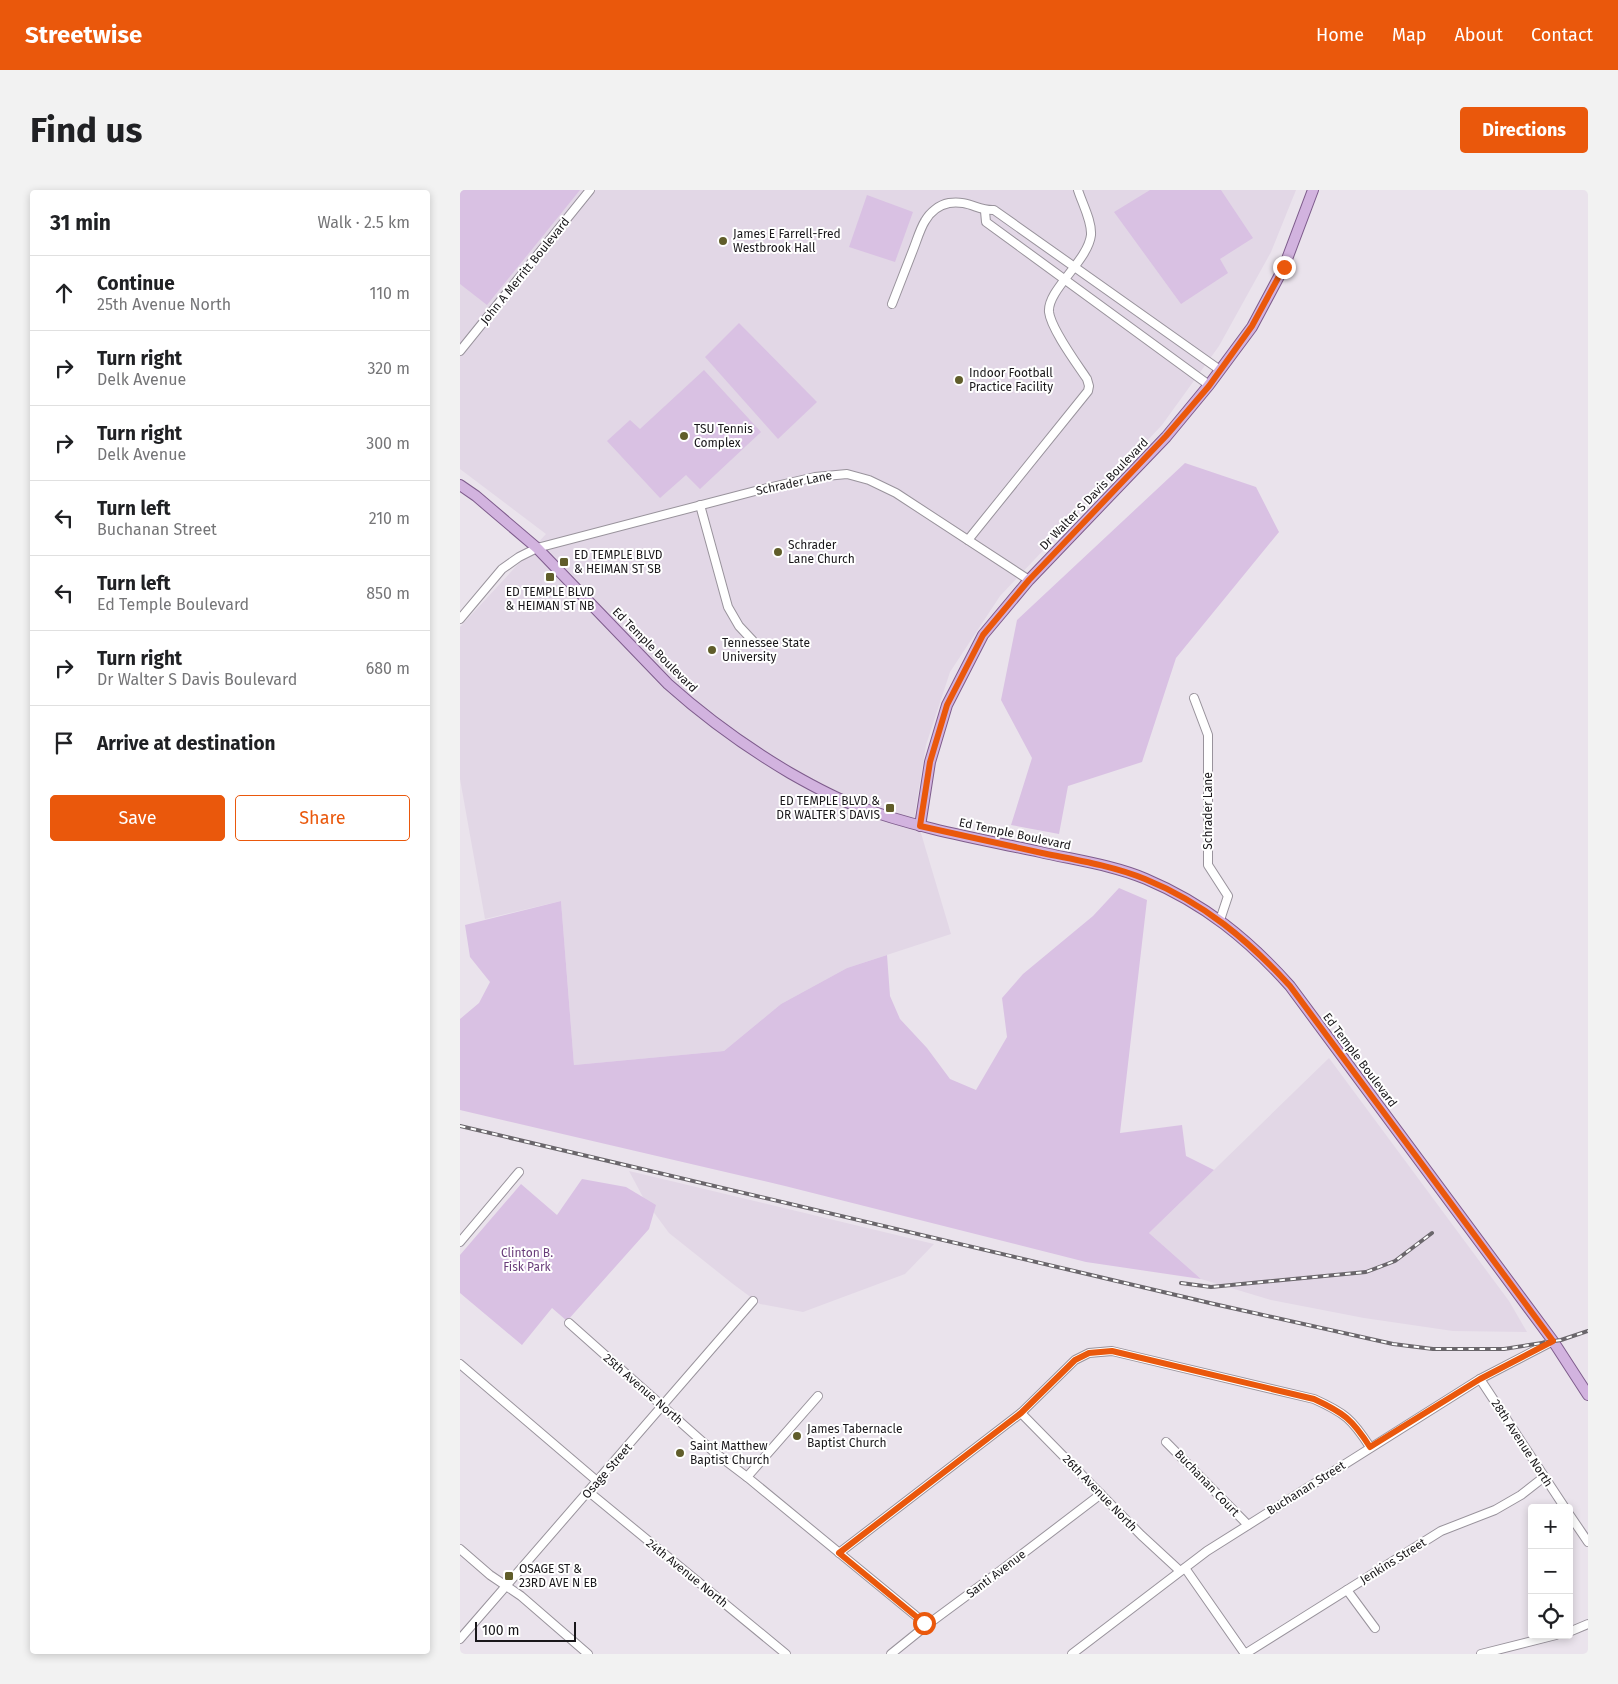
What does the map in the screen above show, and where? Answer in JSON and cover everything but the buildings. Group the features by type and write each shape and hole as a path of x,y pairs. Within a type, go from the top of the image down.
{"main road":[{"name":"Dr Walter S Davis Boulevard","path":"920,826 930,762 947,705 983,635 1029,580 1166,436 1209,386 1252,326 1284,267 1313,190"},
{"name":"Ed Temple Boulevard","path":"460,484 537,548 668,684 730,735 754,752 812,785 856,806 920,826 1110,868 1145,879 1193,902 1220,920 1265,958 1290,986 1553,1341 1588,1395"}],"street":[{"name":"John A Merritt Boulevard","path":"460,351 590,190"},
{"path":"968,540 1088,391 1087,380 1050,315 1050,304 1086,249 1091,235 1090,224 1078,190"},
{"path":"892,304 923,225 931,212 944,204 973,204 985,211 994,210 1220,370"},
{"path":"985,211 986,222 1209,386"},
{"name":"Schrader Lane","path":"460,618 502,569 537,548 815,477 847,474 869,480 885,488 1029,580"},
{"path":"700,505 728,608 739,626 753,641"},
{"name":"Schrader Lane","path":"1194,698 1208,735 1208,865 1228,896 1220,920"},
{"path":"460,1242 519,1172"},
{"name":"Osage Street","path":"460,1639 753,1301"},
{"name":"25th Avenue North","path":"569,1324 714,1452 927,1625"},
{"name":"Buchanan Street","path":"1072,1654 1207,1550 1480,1379 1553,1341"},
{"path":"839,1553 1021,1413 1075,1360 1089,1353 1112,1351 1314,1399 1339,1411 1357,1426 1370,1447"},
{"path":"460,1364 597,1481"},
{"name":"28th Avenue North","path":"1480,1379 1562,1504"},
{"path":"747,1477 818,1396"},
{"name":"26th Avenue North","path":"1021,1413 1141,1535 1183,1569 1246,1654"},
{"name":"Buchanan Court","path":"1166,1442 1248,1525"},
{"name":"Jenkins Street","path":"1246,1654 1441,1531 1509,1503 1544,1477"},
{"name":"24th Avenue North","path":"589,1492 786,1654"},
{"name":"Santi Avenue","path":"891,1654 1102,1494"},
{"path":"1573,1520 1588,1542"},
{"path":"460,1549 490,1575 521,1596 588,1654"},
{"path":"1346,1590 1375,1628"},
{"path":"1573,1630 1588,1624"},
{"path":"1481,1654 1540,1639"}],"shaded area":[{"name":"Tennessee State University","path":"460,190 1296,190 1271,252 1219,346 1162,425 1000,596 950,672 926,745 915,813 951,934 847,968 781,1004 724,1051 574,1065 561,901 485,919 460,779 460,627 546,534 460,469"},
{"path":"1329,1058 1509,1301 1527,1332 1453,1331 1364,1318 1271,1300 1201,1279 1149,1233"},
{"path":"629,1171 934,1244 905,1274 803,1312 760,1304 669,1233 644,1199"}],"green space":[{"path":"460,190 580,190 487,305 460,284"},
{"path":"1150,190 1221,190 1253,238 1220,259 1228,273 1181,304 1114,212"},
{"path":"867,195 913,212 895,262 849,247"},
{"path":"739,323 817,402 778,439 705,357"},
{"name":"TSU Tennis Complex","path":"704,370 761,432 700,489 686,475 660,498 607,441 630,420 640,429"},
{"path":"1185,463 1256,487 1279,532 1176,658 1142,762 1068,786 1059,834 1011,825 1032,758 1001,700 1017,620"},
{"path":"1119,888 1147,900 1120,1133 1182,1125 1186,1156 1214,1170 1149,1233 1201,1279 1086,1262 785,1186 460,1110 460,1019 479,1003 490,982 470,957 465,925 561,901 574,1065 724,1051 781,1004 847,968 887,955 890,996 900,1019 927,1048 950,1079 976,1090 1007,1037 1002,998 1023,974 1093,916"},
{"name":"Clinton B. Fisk Park","path":"582,1179 626,1187 656,1205 649,1229 567,1321 552,1308 522,1345 460,1293 460,1255 521,1184 557,1215"}],"railway":[{"path":"460,1126 1214,1304 1393,1344 1433,1349 1504,1349 1561,1340 1588,1331"},
{"path":"1181,1283 1211,1287 1366,1272 1395,1261 1432,1233"}],"place":[{"name":"James E Farrell-Fred Westbrook Hall","path":"723,241"},
{"name":"Indoor Football Practice Facility","path":"959,380"},
{"name":"TSU Tennis Complex","path":"684,436"},
{"name":"Schrader Lane Church","path":"778,552"},
{"name":"ED TEMPLE BLVD & HEIMAN ST SB","path":"564,562"},
{"name":"ED TEMPLE BLVD & HEIMAN ST NB","path":"550,577"},
{"name":"Tennessee State University","path":"712,650"},
{"name":"ED TEMPLE BLVD & DR WALTER S DAVIS","path":"890,808"},
{"name":"James Tabernacle Baptist Church","path":"797,1436"},
{"name":"Saint Matthew Baptist Church","path":"680,1453"},
{"name":"OSAGE ST & 23RD AVE N EB","path":"509,1576"}],"route":[{"path":"924,1623 839,1553 1021,1413 1075,1360 1089,1353 1112,1351 1314,1399 1339,1411 1357,1426 1370,1447 1480,1379 1553,1341 1290,986 1265,958 1220,920 1193,902 1145,879 1110,868 920,826 930,762 947,705 983,635 1029,580 1166,436 1209,386 1252,326 1284,267"}]}
